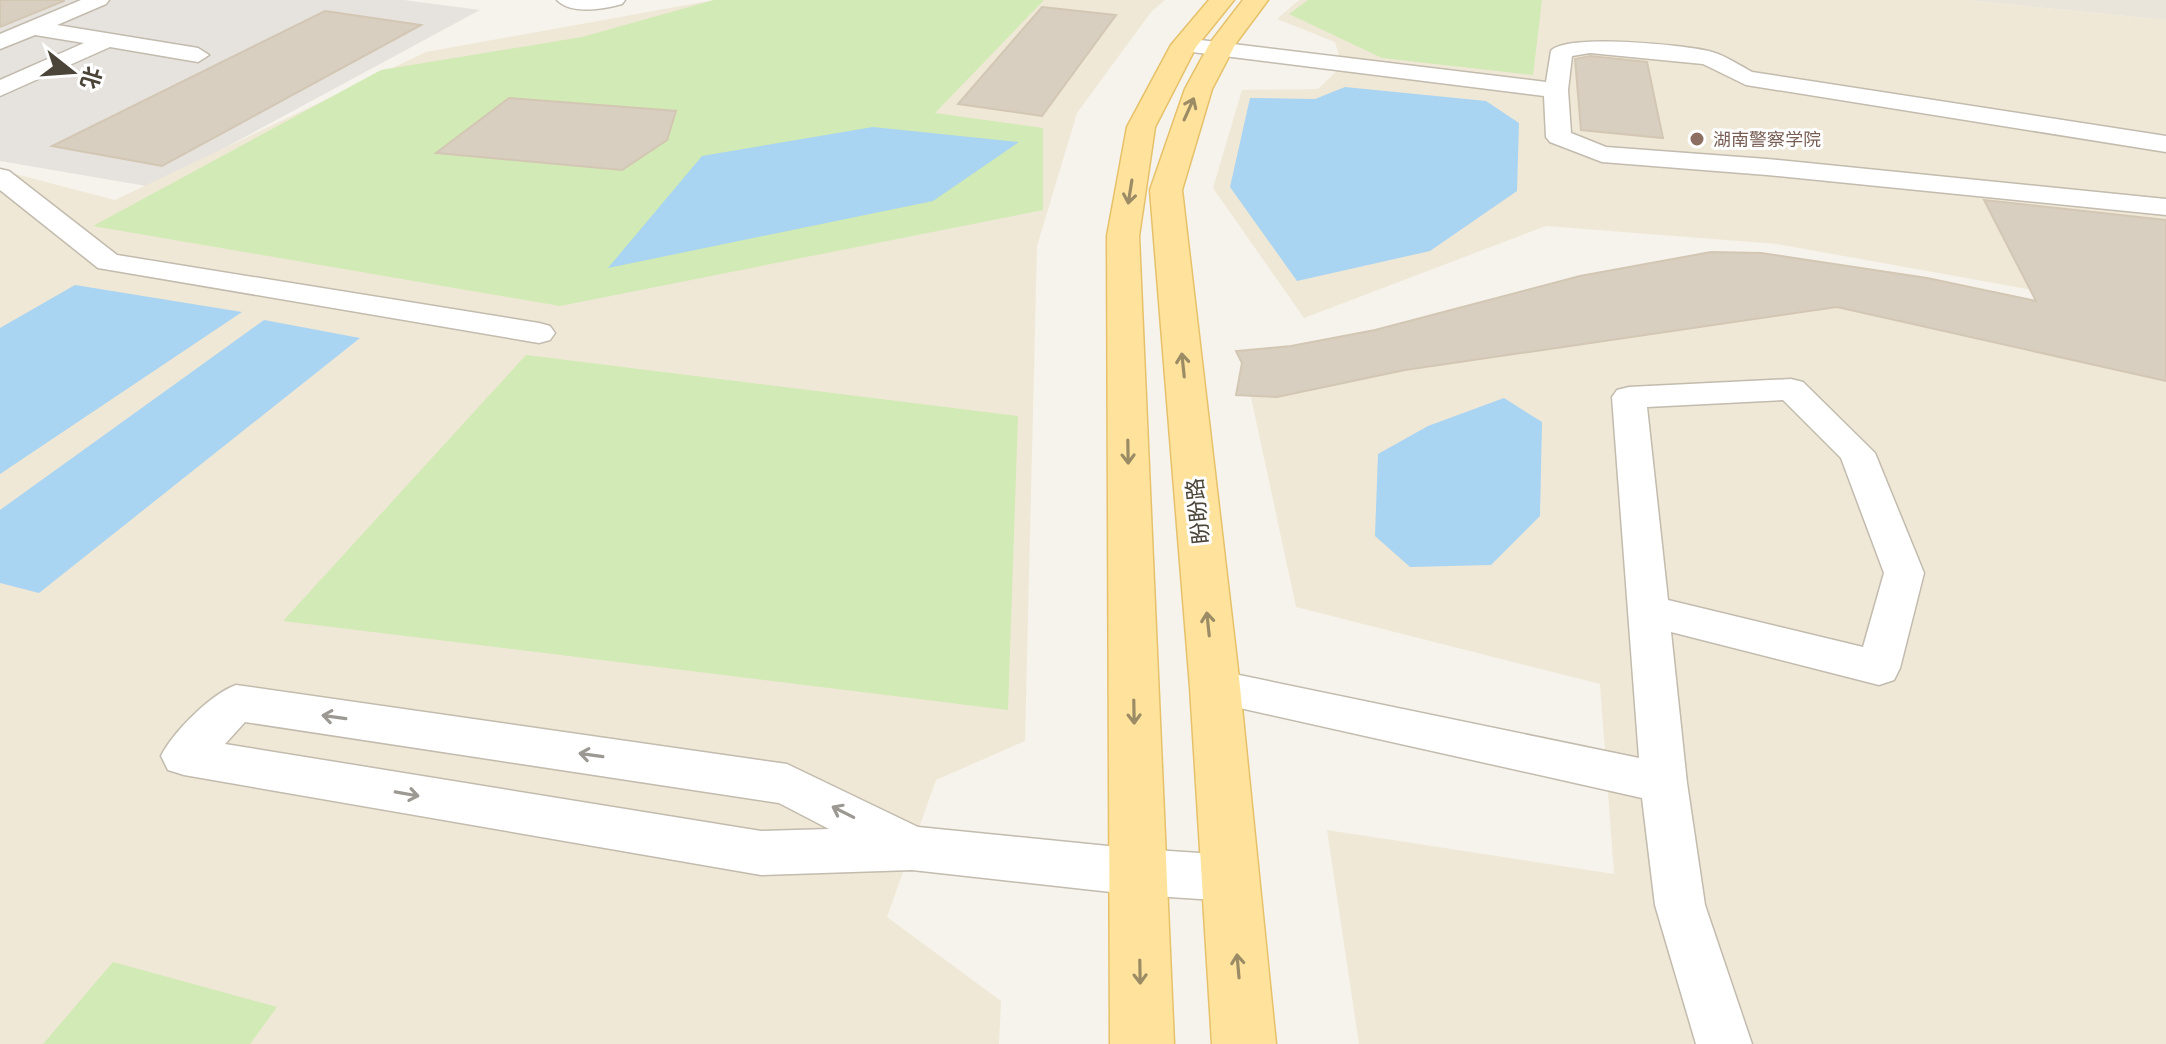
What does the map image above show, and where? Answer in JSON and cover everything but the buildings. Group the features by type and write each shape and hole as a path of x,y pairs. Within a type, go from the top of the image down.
{"main road":[{"name":"盼盼路","path":"1222,0 1201,47 1166,190 1215,687 1244,1044"},
{"name":"盼盼路","path":"1142,1044 1123,236 1141,127 1201,47 1256,0"}],"lane":[{"path":"0,42 99,0"},
{"path":"567,0 599,4 615,0"},
{"path":"33,28 198,55"},
{"path":"0,89 108,40"},
{"path":"2166,144 1746,78 1708,58 1590,46 1562,51 1556,90 1559,137 1602,154 1767,167 2166,207"},
{"path":"1201,47 1556,90"},
{"path":"0,177 108,262 539,333"},
{"path":"1648,611 1879,668 1904,573 1857,453 1791,389 1629,397 1648,611 1664,783 1680,905 1724,1044"},
{"path":"1215,687 1664,783"},
{"path":"912,848 787,784 236,703 184,756 761,853 912,848 1138,872 1231,878"}],"shaded area":[{"path":"0,0 404,0 480,10 152,187 0,161"},
{"path":"714,0 1165,0 1151,12 1077,113 1037,246 1025,741 936,780 887,917 1001,1001 999,1044 0,1044 0,170 115,200 426,52"},
{"name":"湖南警察学院","path":"1299,0 1964,0 2166,20 2166,314 1777,244 1546,226 1304,318 1213,188 1242,90 1318,89 1342,66 1335,42 1277,19"},
{"path":"1964,0 2166,0 2166,20"},
{"path":"1838,299 2166,373 2166,1044 1359,1044 1327,830 1614,874 1600,684 1296,607 1249,388"}],"green space":[{"path":"714,0 1044,0 935,113 1043,128 1043,210 560,306 93,226 381,70 582,37"},
{"path":"1308,0 1542,0 1533,75 1382,58 1289,14"},
{"path":"526,355 1018,416 1008,710 283,621"},
{"path":"113,962 277,1007 250,1044 43,1044"}],"water":[{"path":"1345,87 1486,101 1519,123 1517,191 1430,251 1297,281 1230,187 1250,98 1315,99"},
{"path":"873,127 1019,142 933,201 608,268 702,156"},
{"path":"75,285 242,312 0,474 0,328"},
{"path":"264,320 360,338 39,593 0,583 0,510"},
{"path":"1504,398 1542,422 1540,516 1491,565 1410,567 1375,536 1378,454 1428,426"}],"place":[{"name":"湖南警察学院","path":"1697,139"}]}
